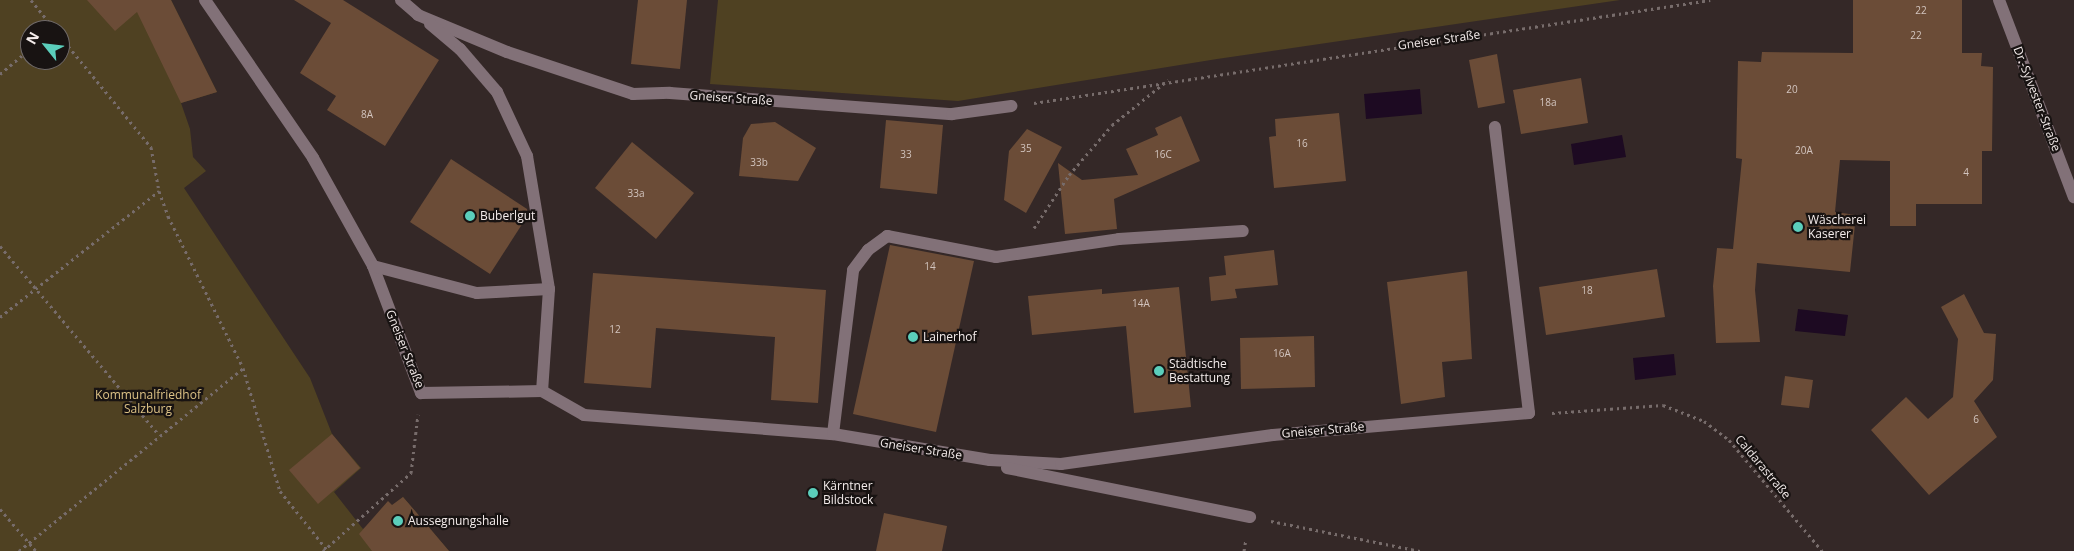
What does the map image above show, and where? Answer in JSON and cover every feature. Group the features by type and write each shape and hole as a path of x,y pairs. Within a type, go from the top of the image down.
{"street":[{"name":"Gneiser Straße","path":"205,0 313,158 373,266 420,393 542,391 584,415 833,434 924,451 990,460 1061,464 1273,435 1529,413"},
{"name":"Gneiser Straße","path":"401,0 418,15 507,52 633,94 680,94 952,114 1011,106"},
{"name":"Dr.-Sylvester-Straße","path":"1999,0 2074,197"},
{"path":"418,15 460,49 497,92 527,156 549,289 542,391"},
{"path":"1495,128 1529,413"},
{"path":"833,434 854,270 868,250 887,236 996,257 1118,239 1243,231"},
{"path":"373,266 477,293 549,289"},
{"path":"924,451 1250,517"}],"path":[{"path":"30,0 45,20"},
{"name":"Gneiser Straße","path":"1011,106 1169,80 1710,0"},
{"path":"70,48 150,147 159,191 243,368 280,491 326,550 411,473 420,393"},
{"path":"0,74 20,57"},
{"name":"Gneiser Straße","path":"1030,235 1069,175 1112,125 1169,80"},
{"path":"0,317 159,191"},
{"path":"0,246 160,434"},
{"path":"19,551 243,368"},
{"name":"Caldarastraße","path":"1529,413 1664,404 1704,421 1729,440 1822,551"},
{"path":"0,509 36,551"},
{"path":"1250,517 1420,551"}],"green space":[{"name":"Kommunalfriedhof Salzburg","path":"0,0 171,0 217,92 181,103 190,129 193,157 206,171 184,188 310,378 332,434 361,468 334,492 363,529 403,497 449,551 0,551"},
{"path":"718,0 1620,0 1217,59 958,101 710,84"}],"shaded area":[{"path":"1420,89 1422,114 1366,119 1364,94"},
{"path":"1622,135 1626,157 1574,165 1571,144"},
{"path":"1798,309 1848,315 1845,336 1795,331"},
{"path":"1674,354 1676,375 1635,380 1633,358"}],"building":[{"path":"87,0 171,0 217,92 181,103 137,12 115,31"},
{"path":"294,0 343,0 439,60 385,146 327,110 336,96 300,73 331,23"},
{"path":"638,0 687,0 680,69 631,64"},
{"path":"1853,0 1962,0 1962,53 1982,53 1981,66 1993,67 1992,151 1982,151 1982,204 1916,204 1916,226 1890,226 1890,161 1840,160 1835,212 1856,215 1850,272 1757,263 1755,290 1760,342 1716,343 1713,286 1717,248 1733,249 1742,159 1736,158 1738,61 1761,62 1762,52 1853,53"},
{"path":"1497,54 1505,103 1478,108 1469,60"},
{"path":"1581,78 1588,123 1521,134 1513,90"},
{"path":"1339,113 1346,181 1274,188 1269,137 1276,136 1275,119"},
{"path":"1181,116 1200,161 1114,199 1117,229 1065,234 1058,163 1082,180 1138,175 1126,149 1158,135 1155,128"},
{"path":"886,120 943,125 937,194 880,188"},
{"path":"775,122 816,148 798,181 739,176 743,138 751,124"},
{"path":"1027,129 1062,147 1026,213 1004,200 1009,151"},
{"path":"632,142 694,193 656,239 595,188"},
{"name":"Buberlgut","path":"451,159 527,209 528,215 490,274 410,222"},
{"name":"Lainerhof","path":"890,245 974,261 936,432 853,414"},
{"path":"1274,250 1278,285 1235,289 1237,298 1211,301 1209,277 1226,275 1224,256"},
{"path":"1657,269 1665,317 1546,335 1539,287"},
{"path":"1467,271 1472,359 1442,362 1445,397 1401,404 1387,282"},
{"path":"593,273 826,290 818,403 771,400 775,337 656,328 651,388 584,383"},
{"name":"Städtische Bestattung","path":"1179,287 1191,407 1134,413 1126,326 1032,335 1028,296 1102,289 1102,294"},
{"path":"1964,294 1984,333 1996,334 1993,380 1974,401 1997,437 1929,495 1871,430 1906,397 1928,419 1953,397 1958,339 1941,307"},
{"path":"1314,336 1315,387 1241,389 1240,338"},
{"path":"1785,376 1813,380 1809,408 1781,405"},
{"path":"332,434 360,468 318,504 289,470"},
{"name":"Aussegnungshalle","path":"403,497 449,551 372,551 359,534 388,501 392,505"},
{"path":"884,513 947,526 942,551 876,551"}],"place":[{"name":"Buberlgut","path":"470,216"},
{"name":"Wäscherei Kaserer","path":"1798,227"},
{"name":"Lainerhof","path":"913,337"},
{"name":"Städtische Bestattung","path":"1159,371"},
{"name":"Kärntner Bildstock","path":"813,493"},
{"name":"Aussegnungshalle","path":"398,521"}]}
